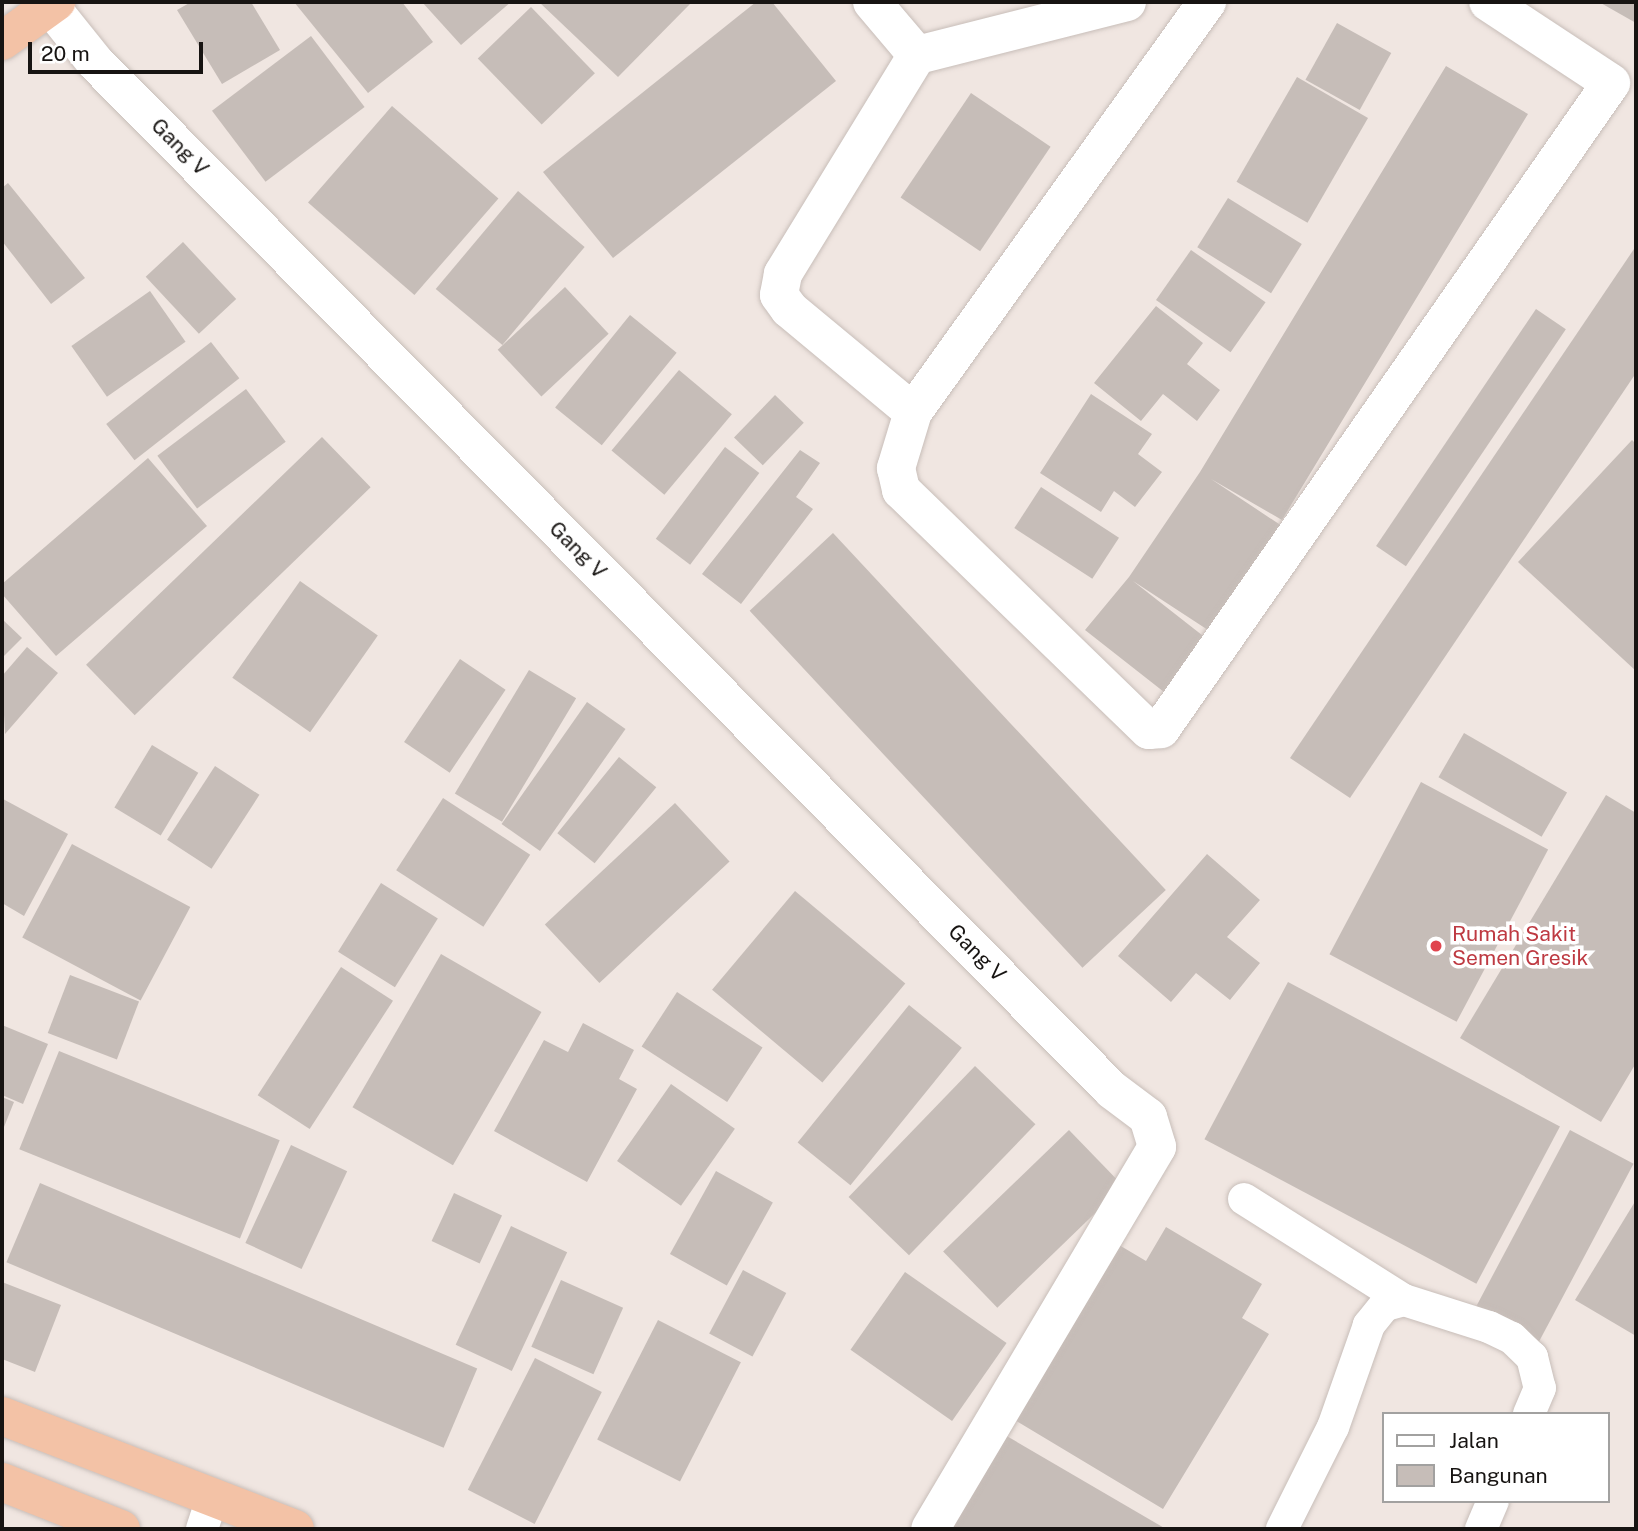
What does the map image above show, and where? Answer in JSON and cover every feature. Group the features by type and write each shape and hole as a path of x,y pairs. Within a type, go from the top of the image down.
{"highway":[{"path":"2,41 53,4"},
{"path":"2,1416 207,1514 295,1529"},
{"path":"2,1482 121,1529"}],"street":[{"path":"873,2 917,55"},
{"path":"913,412 789,309 779,295 779,285 917,55 1127,2"},
{"path":"1207,2 913,412 896,468 901,490 1142,727 1161,729 1623,90 1488,2"},
{"name":"Gang V","path":"53,4 94,61 1112,1090 1148,1117 1157,1147 930,1529"}],"lane":[{"path":"1244,1199 1404,1300 1489,1327 1522,1348 1532,1357 1540,1388 1530,1412"},
{"path":"1282,1529 1333,1427 1369,1325 1385,1306 1404,1300"},
{"path":"1481,1529 1492,1503"}],"building":[{"path":"191,2 251,2 280,50 222,84 177,10"},
{"path":"294,2 402,2 433,42 368,93"},
{"path":"422,2 511,2 461,45"},
{"path":"539,2 692,2 618,77"},
{"path":"756,2 772,2 836,81 613,258 543,172"},
{"path":"1599,2 1636,2 1636,23"},
{"path":"531,7 595,73 542,125 478,58"},
{"path":"1337,23 1391,53 1360,110 1305,80"},
{"path":"311,36 365,107 266,182 212,111"},
{"path":"1446,66 1528,114 1282,520 1211,479 1282,526 1211,632 1133,581 1207,639 1164,692 1085,630 1129,577 1200,472"},
{"path":"1297,77 1368,118 1308,223 1236,182"},
{"path":"971,93 1051,147 980,251 901,197"},
{"path":"392,106 498,199 414,295 308,203"},
{"path":"8,183 85,278 51,304 2,241 2,188"},
{"path":"518,191 585,247 502,345 436,289"},
{"path":"1228,198 1302,244 1271,293 1197,247"},
{"path":"183,242 236,299 199,334 146,277"},
{"path":"1636,246 1636,373 1350,798 1290,758"},
{"path":"1191,250 1266,302 1231,352 1156,300"},
{"path":"565,287 609,334 541,397 498,350"},
{"path":"150,291 186,342 107,397 71,346"},
{"path":"1156,306 1203,343 1187,364 1220,390 1197,421 1163,394 1141,421 1094,383"},
{"path":"1536,309 1566,329 1406,566 1376,546"},
{"path":"630,315 677,353 602,445 555,407"},
{"path":"211,342 239,378 135,460 106,424"},
{"path":"679,370 732,414 664,495 612,450"},
{"path":"246,389 286,442 197,509 157,456"},
{"path":"1091,394 1152,434 1138,454 1162,472 1135,507 1114,491 1101,512 1040,473"},
{"path":"775,395 804,423 763,465 734,437"},
{"path":"322,437 371,487 135,715 86,665"},
{"path":"1632,440 1636,444 1636,671 1518,562"},
{"path":"725,447 759,473 690,565 656,539"},
{"path":"800,450 820,463 796,497 813,509 741,604 702,574"},
{"path":"148,458 207,526 56,656 2,594 2,584"},
{"path":"1041,487 1119,538 1092,579 1014,528"},
{"path":"833,533 1166,890 1082,968 750,611"},
{"path":"300,581 378,635 310,732 232,678"},
{"path":"2,619 22,638 2,658"},
{"path":"27,647 58,673 5,734 2,676"},
{"path":"460,659 506,690 450,773 404,742"},
{"path":"529,670 576,698 502,822 455,793"},
{"path":"587,702 626,729 540,851 502,824"},
{"path":"1464,733 1567,792 1542,837 1438,777"},
{"path":"152,745 198,773 161,835 114,808"},
{"path":"619,757 656,787 595,863 557,833"},
{"path":"215,766 259,795 212,869 167,840"},
{"path":"1421,782 1548,850 1457,1022 1329,954"},
{"path":"1606,795 1636,813 1636,1063 1601,1122 1460,1038"},
{"path":"443,798 530,855 483,927 396,870"},
{"path":"3,799 68,834 24,916 2,903"},
{"path":"675,803 730,862 599,983 545,924"},
{"path":"72,844 190,907 141,1001 22,938"},
{"path":"1207,854 1260,900 1227,937 1260,963 1230,1000 1196,973 1171,1002 1118,956"},
{"path":"381,883 438,919 395,987 338,952"},
{"path":"795,891 905,984 822,1082 712,990"},
{"path":"441,954 541,1012 453,1165 353,1107"},
{"path":"341,967 393,1001 310,1129 258,1095"},
{"path":"70,975 139,1002 117,1059 48,1033"},
{"path":"1288,982 1560,1127 1476,1284 1204,1139"},
{"path":"677,992 763,1048 727,1102 642,1047"},
{"path":"909,1005 962,1048 850,1185 798,1143"},
{"path":"583,1023 634,1050 619,1079 637,1089 587,1182 494,1131 544,1040 568,1052"},
{"path":"2,1025 48,1044 23,1104 2,1095"},
{"path":"59,1051 280,1140 240,1238 19,1149"},
{"path":"975,1066 1035,1124 909,1255 849,1197"},
{"path":"671,1084 735,1129 681,1206 617,1161"},
{"path":"2,1097 14,1102 2,1132"},
{"path":"1069,1130 1123,1186 997,1308 943,1252"},
{"path":"1570,1130 1634,1164 1539,1341 1476,1307"},
{"path":"291,1145 347,1171 302,1269 245,1243"},
{"path":"716,1171 773,1203 727,1286 670,1254"},
{"path":"40,1183 477,1369 444,1448 6,1262"},
{"path":"454,1193 502,1215 480,1263 432,1241"},
{"path":"1636,1200 1636,1336 1575,1300"},
{"path":"511,1226 567,1252 512,1371 456,1345"},
{"path":"1166,1227 1262,1284 1242,1318 1269,1334 1163,1509 1008,1416 1114,1242 1146,1261"},
{"path":"743,1270 786,1293 752,1357 709,1334"},
{"path":"905,1272 1007,1343 952,1421 851,1350"},
{"path":"561,1280 623,1308 593,1374 531,1347"},
{"path":"2,1282 61,1305 35,1372 2,1359"},
{"path":"658,1320 741,1362 680,1482 597,1439"},
{"path":"535,1358 602,1392 535,1524 468,1490"},
{"path":"1005,1435 1166,1529 949,1529"}],"place":[{"name":"Rumah Sakit Semen Gresik","path":"1436,946"}]}
